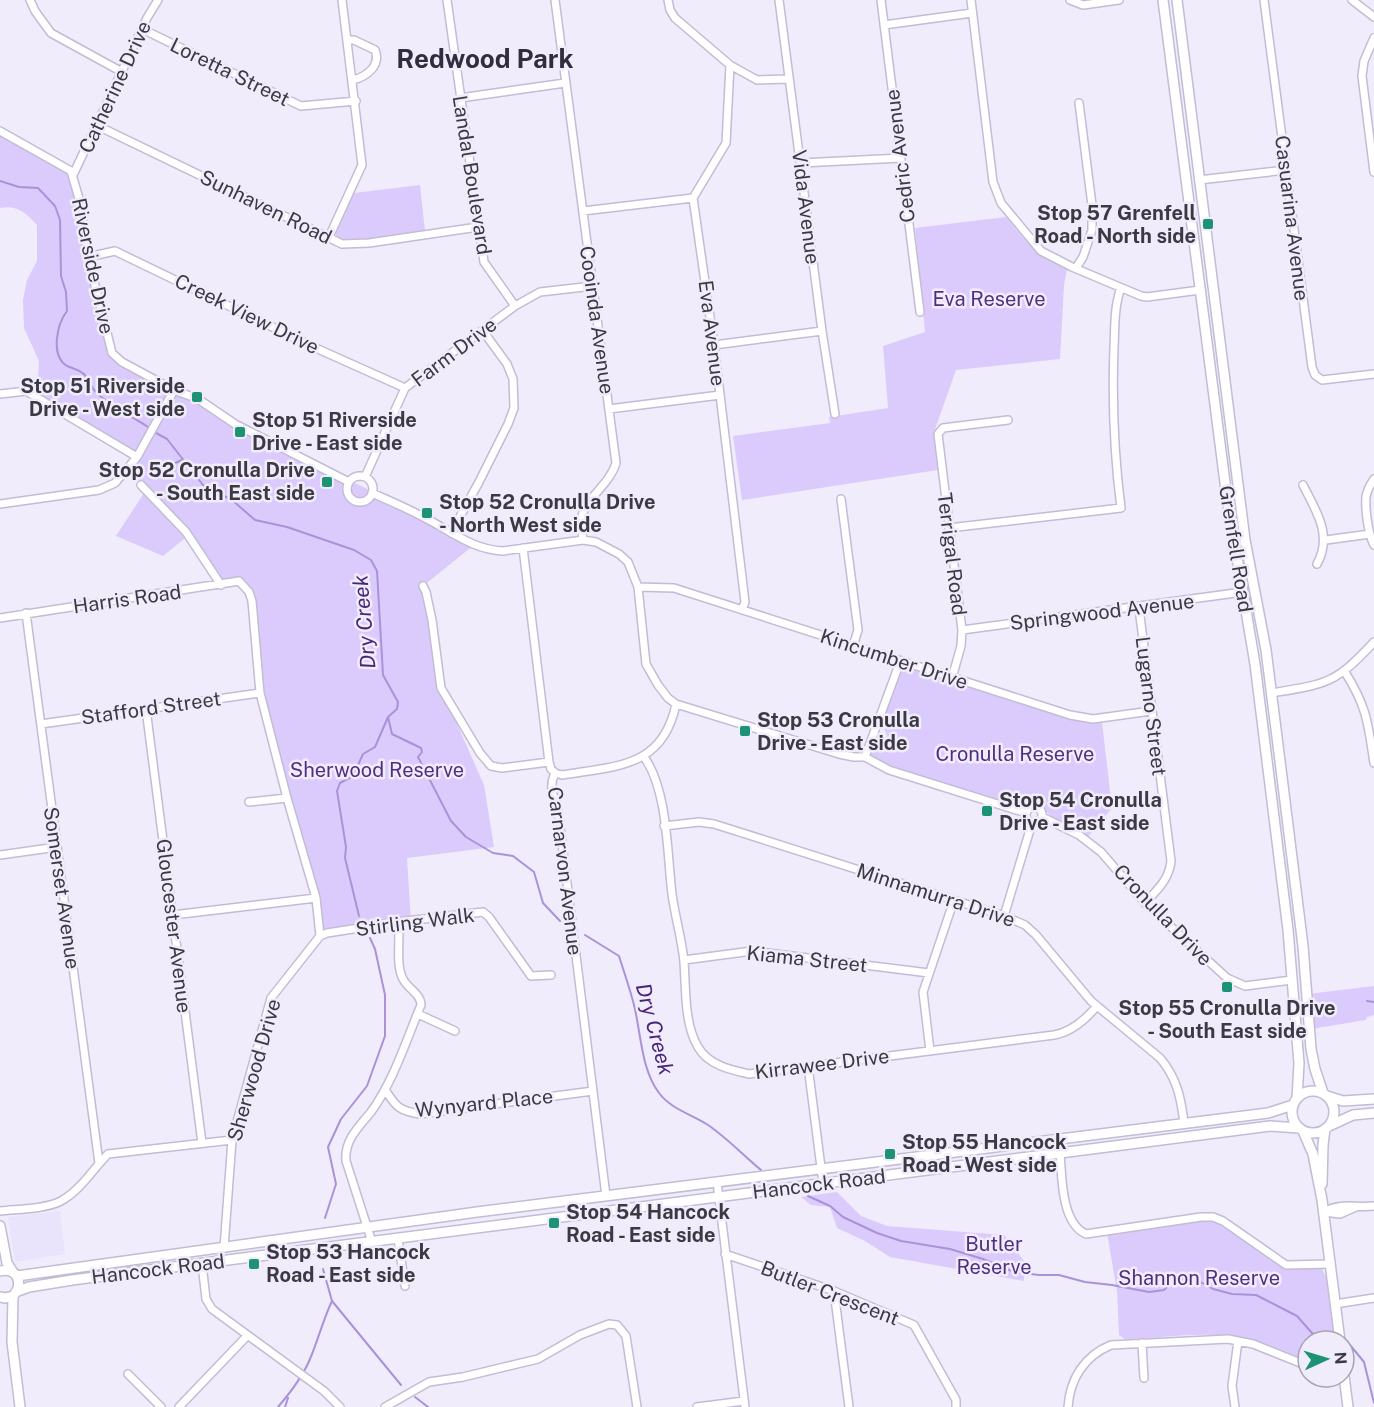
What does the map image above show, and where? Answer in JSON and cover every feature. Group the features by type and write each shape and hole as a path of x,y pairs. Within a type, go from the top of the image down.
{"main road":[{"name":"Grenfell Road","path":"1163,0 1227,498 1259,694 1288,930 1299,1063 1295,1101"},
{"name":"Grenfell Road","path":"1177,0 1245,540 1271,693 1299,907 1311,1049 1325,1094"},
{"path":"1186,182 1200,180"},
{"path":"1200,290 1213,288"},
{"path":"1259,694 1271,693"},
{"path":"1292,980 1305,978"},
{"path":"1322,1200 1313,1154 1293,1117 1295,1101 1309,1091 1347,1101 1374,1099"},
{"path":"1325,1094 1332,1102 1334,1110 1323,1145 1322,1200 1338,1329"},
{"name":"Hancock Road","path":"0,1271 14,1273 224,1248 606,1196 1268,1113 1295,1101"},
{"path":"1301,1129 1315,1133 1353,1115 1374,1113"},
{"name":"Hancock Road","path":"1,1297 48,1283 608,1210 1270,1126 1301,1129"},
{"path":"606,1196 608,1210"},
{"path":"0,1226 7,1263 19,1281 15,1294 12,1342"},
{"path":"1,1297 12,1342 20,1407"},
{"path":"1346,1389 1348,1407"}],"street":[{"path":"30,0 51,33 122,72"},
{"name":"Catherine Drive","path":"73,175 158,0"},
{"path":"329,237 362,165 342,0"},
{"name":"Landal Boulevard","path":"447,0 484,262 515,306"},
{"name":"Cooinda Avenue","path":"555,0 616,463 613,474 582,513 583,540"},
{"path":"668,0 675,18 730,65 757,80 789,79"},
{"name":"Vida Avenue","path":"779,0 835,414"},
{"name":"Cedric Avenue","path":"881,0 920,312"},
{"path":"971,0 993,182 997,196 1013,219 1041,251 1121,288 1147,297 1200,290"},
{"path":"1070,0 1083,5 1119,0"},
{"name":"Casuarina Avenue","path":"1264,0 1309,356 1315,375 1322,380 1374,374"},
{"path":"1352,0 1374,18"},
{"path":"884,25 972,13"},
{"name":"Loretta Street","path":"142,29 301,106 356,101"},
{"path":"1374,38 1364,61 1362,76 1374,172"},
{"path":"348,40 354,40 375,50 378,58 375,67 360,78 353,80"},
{"path":"583,211 693,198 726,143 730,65"},
{"path":"460,98 565,83"},
{"path":"1077,268 1092,230 1092,205 1079,103"},
{"name":"Sunhaven Road","path":"98,126 342,244 351,245 478,228"},
{"name":"Riverside Drive","path":"0,131 69,169 73,175 80,202 88,257 112,353 122,362 174,390 198,399 235,424 349,483"},
{"path":"801,163 901,158"},
{"path":"1200,180 1286,170"},
{"name":"Eva Avenue","path":"693,198 742,572 745,602 742,610"},
{"name":"Creek View Drive","path":"88,257 115,251 405,388"},
{"name":"Farm Drive","path":"365,477 405,388 515,306 540,292 593,286"},
{"path":"949,528 1121,508 1114,459 1112,396 1115,326 1118,295 1121,288"},
{"path":"451,533 508,424 513,408 513,379 507,364 483,331"},
{"path":"714,345 822,331"},
{"path":"0,504 99,490 115,483 137,457 174,390"},
{"path":"0,394 26,391 137,457"},
{"path":"609,409 720,395"},
{"name":"Terrigal Road","path":"952,678 961,646 962,630 938,434 940,429 1008,420"},
{"path":"354,477 365,477 371,482 372,493 362,502 353,500 347,492 349,483 354,477"},
{"path":"1374,479 1368,487 1366,497 1374,545"},
{"path":"141,485 186,532 221,585"},
{"path":"1303,485 1320,520 1326,540 1317,564"},
{"path":"372,493 428,519 474,545 492,550 503,551 583,540 596,542 619,554 628,562 638,587 646,664 658,686 676,704 839,754 854,758 866,757 889,770 1026,813"},
{"path":"841,499 858,630 853,646"},
{"path":"1326,540 1371,534"},
{"name":"Carnarvon Avenue","path":"523,548 549,762 555,773 550,787 558,811 606,1196"},
{"name":"Harris Road","path":"0,618 239,581 249,592 252,601 260,693"},
{"path":"423,586 428,602 441,688 480,753 491,766 502,768 549,762"},
{"name":"Kincumber Drive","path":"638,587 674,588 1070,715 1094,719 1151,711"},
{"name":"Springwood Avenue","path":"962,630 1139,608 1243,592"},
{"name":"Lugarno Street","path":"1139,608 1171,861 1164,883 1145,903"},
{"name":"Somerset Avenue","path":"26,613 99,1163"},
{"path":"1271,693 1323,684 1345,672 1374,642"},
{"path":"866,757 900,662"},
{"path":"1345,672 1359,695 1368,717 1374,763"},
{"path":"260,693 316,898 320,936"},
{"name":"Stafford Street","path":"41,724 260,693"},
{"path":"555,773 562,775 608,768 644,757 660,741 670,725 676,704"},
{"name":"Gloucester Avenue","path":"146,709 202,1143"},
{"name":"Kirrawee Drive","path":"644,757 657,780 672,895 684,960 686,1000 691,1027 698,1048 712,1062 749,1074 1065,1034 1097,1006"},
{"path":"249,802 287,798"},
{"path":"1026,813 1032,807 1040,809 1042,817 1040,821 1032,823"},
{"path":"1026,813 1026,817 1032,823"},
{"name":"Cronulla Drive","path":"1042,817 1069,829 1090,843 1113,865 1145,903 1214,968 1236,983 1254,986 1292,980"},
{"name":"Minnamurra Drive","path":"664,826 699,822 714,824 1004,916 1025,925 1036,934 1097,1006 1169,1068 1178,1087 1184,1123"},
{"path":"1004,916 1032,823"},
{"path":"0,855 57,847"},
{"path":"172,915 316,898"},
{"path":"930,1051 923,992 954,900"},
{"name":"Stirling Walk","path":"320,936 398,922 483,912 489,916 531,976 551,975"},
{"path":"372,1242 345,1154 351,1138 386,1090 421,1005 421,1000 407,985 400,969 398,922"},
{"name":"Sherwood Drive","path":"224,1248 232,1140 271,998 320,936"},
{"name":"Kiama Street","path":"684,960 752,951 929,973"},
{"path":"418,1014 455,1031"},
{"path":"808,1066 823,1184"},
{"name":"Wynyard Place","path":"386,1090 394,1106 420,1114 593,1091"},
{"path":"0,1211 62,1201 79,1187 108,1154 232,1140"},
{"path":"1060,1153 1069,1216 1078,1230 1086,1234 1213,1217 1223,1221 1286,1265 1330,1264"},
{"path":"697,1407 744,1404 717,1182"},
{"path":"1323,1212 1339,1205 1374,1206"},
{"path":"398,1239 405,1286"},
{"name":"Butler Crescent","path":"725,1254 834,1291 914,1325 956,1400 956,1407"},
{"path":"202,1264 204,1289 209,1304 215,1312 333,1398 340,1407"},
{"path":"834,1291 849,1407"},
{"path":"1335,1304 1374,1299"},
{"path":"385,1407 429,1382 463,1377 538,1359 580,1335 609,1324 617,1325 626,1336 637,1407"},
{"path":"179,1407 247,1336"},
{"path":"1068,1407 1073,1383 1084,1362 1099,1350 1111,1345 1228,1339 1296,1360"},
{"path":"1235,1407 1232,1386 1238,1341"},
{"path":"1142,1343 1144,1378"},
{"path":"128,1374 161,1407"}],"shaded area":[{"path":"60,1211 65,1254 15,1262 8,1217"}],"green space":[{"name":"Sherwood Reserve","path":"0,131 62,168 71,177 112,353 259,436 418,514 474,545 423,586 441,688 484,785 494,847 407,858 411,921 320,936 316,898 260,693 252,601 239,581 217,580 189,535 163,556 116,536 146,490 129,467 137,457 37,397 39,361 24,328 23,300 27,280 37,261 37,225 21,211 6,207 0,208"},
{"path":"420,185 425,231 353,242 335,235 354,193"},
{"name":"Eva Reserve","path":"1006,217 1020,234 1047,259 1067,269 1060,359 956,370 934,432 938,470 742,500 733,436 830,423 829,417 888,408 883,346 925,332 915,228"},
{"name":"Cronulla Reserve","path":"907,667 1074,720 1102,722 1112,808 1088,837 1051,816 1039,805 1011,805 887,765 870,754 875,740 883,741 887,736 882,723 900,671"},
{"path":"1374,986 1374,1015 1367,1017 1366,1020 1311,1029 1308,994"},
{"name":"Butler Reserve","path":"837,1192 861,1216 887,1226 1004,1235 1024,1261 1024,1281 890,1257 865,1241 837,1228 830,1207 811,1205 801,1197"},
{"name":"Shannon Reserve","path":"1201,1220 1212,1220 1222,1224 1284,1269 1322,1269 1326,1277 1333,1329 1296,1329 1296,1358 1259,1343 1229,1336 1191,1335 1126,1340 1119,1335 1117,1291 1107,1233"}],"waterway":[{"name":"Dry Creek","path":"0,181 19,187 38,188 55,206 60,220 61,276 66,292 67,311 58,331 58,355 67,366 84,374 95,391 108,403 148,427"},
{"name":"Dry Creek","path":"156,433 167,439 203,485 232,500 255,520 287,527 354,550 371,560 377,571 383,675 398,702 397,709 388,717 392,734 421,748 422,752 418,757 451,821 466,837 493,853 513,856 534,872 543,903 560,921"},
{"path":"170,467 182,460"},
{"path":"359,916 345,858 346,847 337,791 340,783 353,776 363,754 375,747 388,717"},
{"name":"Dry Creek","path":"585,935 619,956 634,1005 648,1073 659,1093 675,1107 715,1130 761,1170"},
{"path":"325,1218 336,1184 328,1147 341,1119 367,1086 385,1036 385,995 375,949 370,938"},
{"path":"1367,1001 1374,1002"},
{"name":"Dry Creek","path":"808,1196 830,1206 843,1217 877,1233 901,1241 950,1249 1014,1272 1059,1275 1085,1282 1149,1292 1164,1290 1173,1281 1184,1278 1195,1279 1213,1289 1232,1294 1256,1295 1297,1316 1308,1329"},
{"path":"323,1269 332,1301 401,1385"},
{"path":"278,1407 307,1365 332,1301"},
{"name":"Dry Creek","path":"1356,1352 1364,1362 1374,1403"},
{"path":"415,1397 428,1407"},
{"path":"285,1407 288,1398"}],"place":[{"name":"Stop 57 Grenfell Road - North side","path":"1208,224"},
{"name":"Stop 51 Riverside Drive - West side","path":"197,397"},
{"name":"Stop 51 Riverside Drive - East side","path":"240,432"},
{"name":"Stop 52 Cronulla Drive - South East side","path":"327,482"},
{"name":"Stop 52 Cronulla Drive - North West side","path":"427,513"},
{"name":"Stop 53 Cronulla Drive - East side","path":"745,731"},
{"name":"Stop 54 Cronulla Drive - East side","path":"987,811"},
{"name":"Stop 55 Cronulla Drive - South East side","path":"1227,987"},
{"name":"Stop 55 Hancock Road - West side","path":"890,1154"},
{"name":"Stop 54 Hancock Road - East side","path":"554,1223"},
{"name":"Stop 53 Hancock Road - East side","path":"254,1264"}],"district":[{"name":"Redwood Park","path":"485,58"}]}
